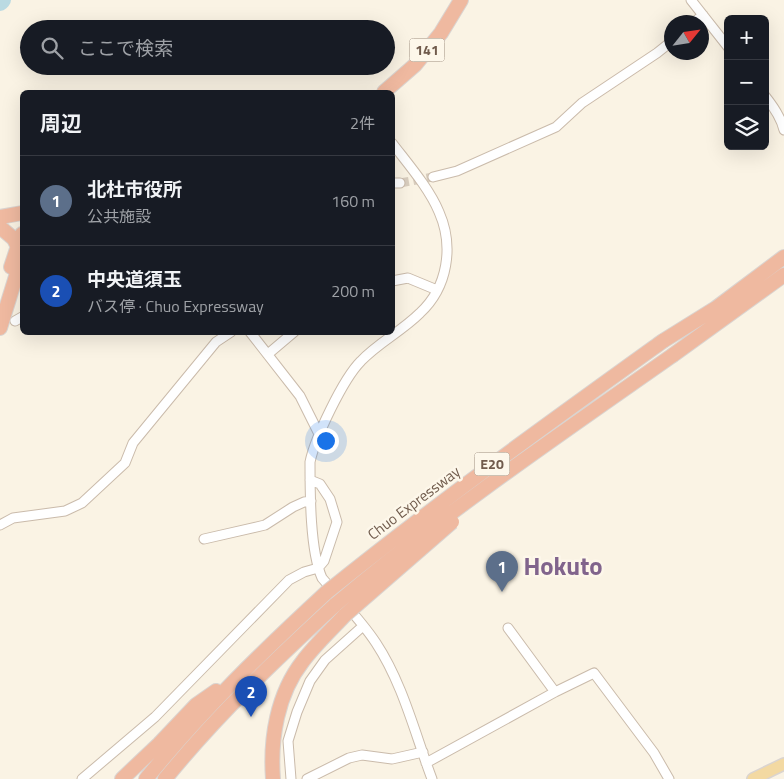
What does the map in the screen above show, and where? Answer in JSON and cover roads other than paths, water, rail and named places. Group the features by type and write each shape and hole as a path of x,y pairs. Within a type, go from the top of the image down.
{"highway":[{"name":"141","path":"386,90 415,65 441,33 460,0"},
{"path":"2,220 20,213"},
{"path":"2,220 18,222 20,225"},
{"path":"2,220 14,239 20,244"},
{"path":"0,301 20,248"},
{"path":"0,328 20,249"},
{"name":"Chuo Expressway","path":"146,779 234,679 327,592 504,455 663,341 716,308 784,257"},
{"name":"Chuo Expressway","path":"166,779 244,690 336,604 390,559 512,468 784,275"},
{"path":"272,779 271,756 273,737 283,698 305,658 345,616 512,468"},
{"path":"122,779 159,744 196,704 234,679"}],"main road":[{"path":"753,779 784,764"}],"street":[{"path":"691,0 703,15"},
{"path":"709,23 724,42"},
{"path":"433,177 457,171 556,127 582,104 664,47"},
{"path":"769,102 784,130"},
{"path":"395,147 430,195 439,211 448,241 448,256 443,276 431,302 395,333"},
{"path":"395,280 408,278 437,290"},
{"path":"0,525 13,518 65,511 82,503 125,463 133,443 216,342 226,335"},
{"path":"252,335 300,396 320,434"},
{"path":"268,354 290,335"},
{"path":"392,335 354,368 344,384 313,449 310,480 318,568 322,578 363,626 389,666 432,779"},
{"path":"82,779 155,717 289,580 304,572 318,568 324,561 337,522 330,500 323,488 320,484 310,480"},
{"path":"204,539 265,524 293,507 312,501"},
{"path":"290,779 288,741 297,712 310,681 325,660 363,626"},
{"path":"508,628 555,692"},
{"path":"426,763 555,692 594,673 654,753 670,779"},
{"path":"307,779 349,758 362,755 392,759 422,752"}],"tunnel":[{"path":"400,183 433,177"}],"place":[{"name":"北杜市役所","path":"502,592"},
{"name":"中央道須玉","path":"251,717"}],"district":[{"name":"Hokuto","path":"563,566"}]}
